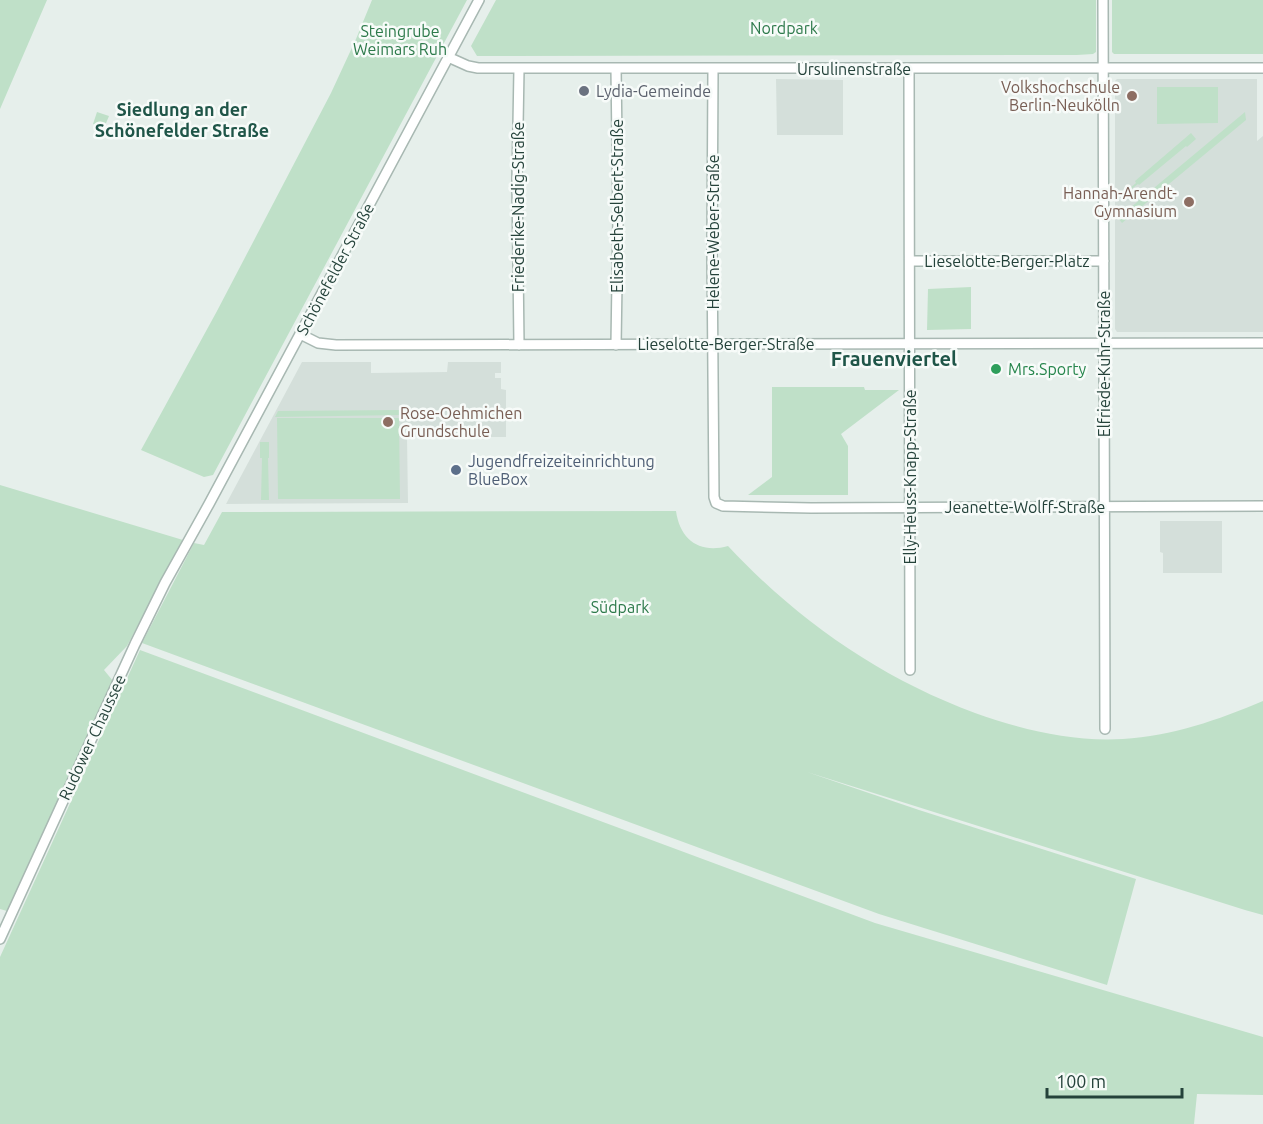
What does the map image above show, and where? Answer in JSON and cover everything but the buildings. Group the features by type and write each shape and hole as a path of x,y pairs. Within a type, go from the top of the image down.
{"street":[{"name":"Schönefelder Straße","path":"191,537 479,0"},
{"name":"Elfriede-Kuhr-Straße","path":"1103,0 1105,729"},
{"name":"Ursulinenstraße","path":"448,57 474,68 519,69 1263,68"},
{"name":"Elisabeth-Selbert-Straße","path":"616,68 618,219 616,345"},
{"name":"Elly-Heuss-Knapp-Straße","path":"909,68 910,670"},
{"name":"Friederike-Nadig-Straße","path":"519,69 517,181 519,345"},
{"name":"Helene-Weber-Straße","path":"713,69 712,252 716,503"},
{"name":"Lieselotte-Berger-Platz","path":"910,261 1104,261"},
{"name":"Lieselotte-Berger-Straße","path":"300,334 318,344 336,345 1263,343"},
{"name":"Jeanette-Wolff-Straße","path":"716,503 723,506 811,508 1263,506"},
{"name":"Rudower Chaussee","path":"0,939 135,644 191,537"}],"shaded area":[{"path":"776,79 843,80 843,135 777,135"},
{"name":"Hannah-Arendt- Gymnasium","path":"1117,79 1257,79 1257,141 1263,136 1263,332 1117,332 1115,329 1115,81"},
{"name":"Rose-Oehmichen Grundschule","path":"302,362 371,362 371,373 447,372 448,362 501,362 501,373 495,373 495,378 501,378 501,389 506,390 506,437 407,437 408,503 226,504"},
{"path":"1160,521 1222,521 1222,573 1163,573"}],"green space":[{"path":"0,0 47,0 0,109"},
{"name":"Steingrube Weimars Ruh","path":"372,0 467,0 213,475 204,477 141,450 331,93"},
{"name":"Nordpark","path":"496,0 1096,0 1096,52 1077,55 477,56 471,46"},
{"path":"1112,0 1263,0 1263,54 1114,54 1112,52"},
{"path":"1157,87 1218,87 1218,123 1157,124"},
{"path":"97,112 109,116 104,128 93,124"},
{"path":"1245,112 1246,120 1122,223 1118,218"},
{"path":"1191,133 1196,139 1139,185 1124,193 1136,183 1135,181"},
{"path":"971,287 971,329 927,330 928,289"},
{"path":"772,387 864,387 865,390 899,390 841,434 848,446 848,495 748,495 772,477"},
{"path":"402,410 402,415 275,417 278,411"},
{"path":"277,418 399,418 400,499 278,499"},
{"path":"260,442 269,442 269,500 261,500"},
{"path":"0,485 183,540 127,646 104,670 113,681 7,911 0,909"},
{"name":"Südpark","path":"676,511 682,530 693,542 709,548 728,546 782,598 842,644 906,683 993,719 1066,737 1123,739 1194,726 1263,701 1263,915 807,772 1136,879 1107,985 879,914 142,643 194,543 204,545 222,512"},
{"path":"140,650 875,923 1263,1037 1263,1095 1197,1094 1194,1124 0,1124 0,957"}],"place":[{"name":"Lydia-Gemeinde","path":"584,91"},
{"name":"Volkshochschule Berlin-Neukölln","path":"1132,96"},
{"name":"Hannah-Arendt- Gymnasium","path":"1189,202"},
{"name":"Mrs.Sporty","path":"996,369"},
{"name":"Rose-Oehmichen Grundschule","path":"388,422"},
{"name":"Jugendfreizeiteinrichtung BlueBox","path":"456,470"}],"district":[{"name":"Siedlung an der Schönefelder Straße","path":"182,119"},
{"name":"Frauenviertel","path":"894,358"}]}
